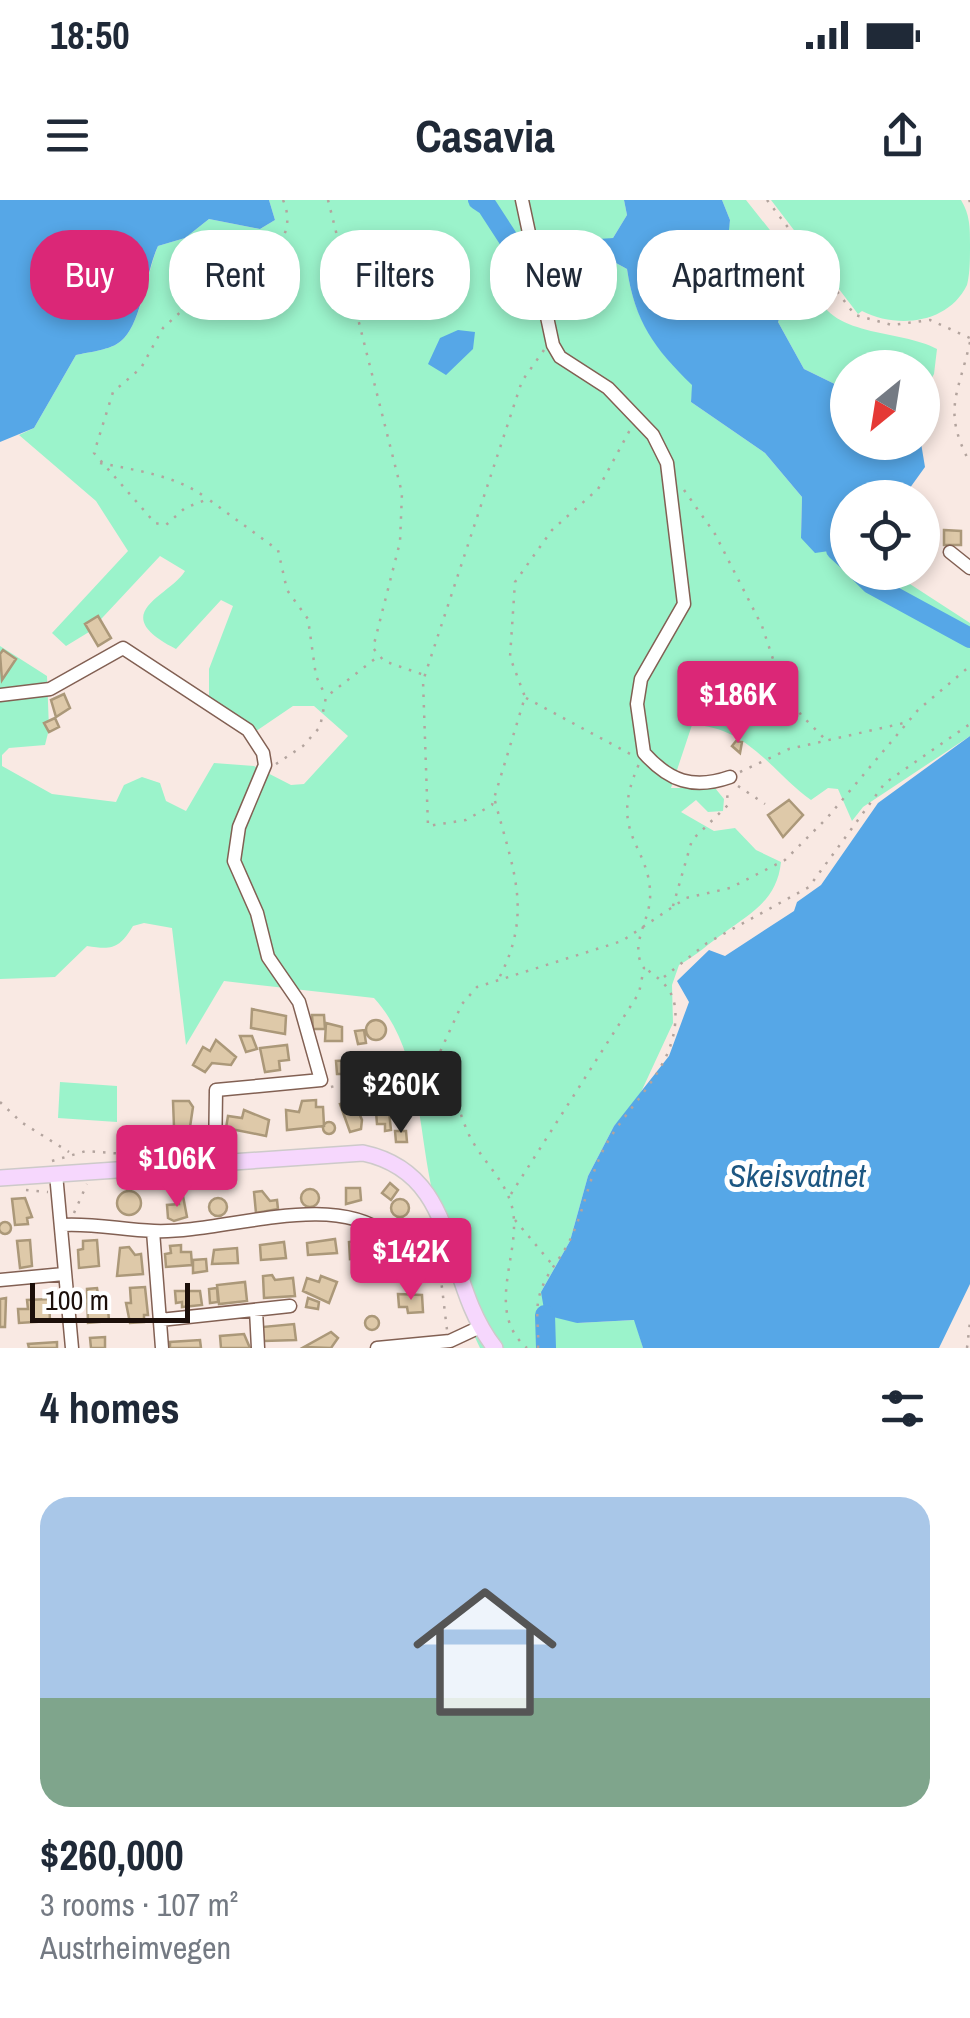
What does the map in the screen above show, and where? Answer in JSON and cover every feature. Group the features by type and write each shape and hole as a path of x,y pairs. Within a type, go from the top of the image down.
{"main road":[{"path":"0,1178 50,1169 363,1153 386,1158 411,1174 431,1196 462,1292 495,1348"}],"street":[{"path":"522,200 552,345 560,357 602,383 658,442 668,475 684,604 641,679 637,704 644,753 676,781 714,783 730,777"},
{"path":"950,552 970,568"},
{"path":"0,694 50,688 124,648 248,730 265,764 236,836 234,861 257,913 268,957 298,1002 322,1080 216,1090 215,1161"},
{"path":"50,1169 64,1220 64,1274 72,1348"},
{"path":"64,1220 118,1224 153,1232 338,1214 374,1224 386,1234"},
{"path":"153,1232 162,1348"},
{"path":"0,1280 64,1274"},
{"path":"160,1320 290,1306"},
{"path":"256,1310 258,1348"},
{"path":"377,1348 450,1341 480,1327"}],"path":[{"path":"208,499 185,508 166,525 155,523 94,454 114,392 150,356 163,328 186,307 198,277 233,277 282,242 288,230 283,200"},
{"path":"328,200 402,493 400,542 390,597 374,637 378,656"},
{"path":"767,200 855,316 892,325 934,321 970,340 952,414 954,433 970,462"},
{"path":"552,345 524,373 424,675 428,826 466,820 489,808 495,800 525,697 510,657 515,582 552,530 598,490 612,472 634,417"},
{"path":"98,463 144,470 181,483 231,512 278,550 287,590 308,619 316,676 326,696"},
{"path":"668,475 693,499 715,534 762,626 778,677 801,715 828,742"},
{"path":"378,656 424,675"},
{"path":"265,764 282,762 314,734 326,696 378,656"},
{"path":"322,1080 332,1088 440,1052 468,995 498,980 640,932 691,896 752,879 792,854 908,722 970,666"},
{"path":"525,697 641,760 626,804 632,843 650,886 649,908 640,932 639,959 644,968 663,978 674,1007 672,1037 644,1097 606,1145 568,1243 553,1264 538,1300 538,1348"},
{"path":"730,777 789,750 908,722"},
{"path":"663,978 707,943 809,886 886,783 970,724"},
{"path":"730,777 765,804"},
{"path":"673,908 692,840 728,805 730,777"},
{"path":"495,800 520,908 515,946 498,980"},
{"path":"510,1194 636,998 644,968"},
{"path":"440,1052 458,1095 466,1132 510,1194 514,1219 507,1309 515,1332 527,1348"},
{"path":"0,1102 21,1122 70,1153 151,1154"},
{"path":"187,1152 201,1148 214,1130"},
{"path":"50,1169 70,1153"},
{"path":"80,1179 93,1179"},
{"path":"64,1220 72,1220 87,1183"},
{"path":"14,1188 58,1194"},
{"path":"514,1219 553,1264"},
{"path":"438,1250 450,1341"},
{"path":"967,1348 965,1333 970,1322"}],"green space":[{"path":"269,200 624,200 627,215 617,231 490,230 490,320 617,320 617,264 627,269 637,320 642,320 668,359 693,385 691,402 765,453 802,497 801,538 830,548 830,590 919,590 970,623 970,736 863,807 852,821 838,789 828,788 811,800 744,742 711,727 692,725 671,788 715,788 724,799 723,811 708,812 696,800 681,812 714,831 735,828 756,850 781,862 779,875 769,896 753,911 679,965 672,985 673,1023 636,1103 614,1126 588,1176 570,1241 541,1292 577,1323 635,1320 643,1348 480,1348 468,1316 454,1252 433,1194 409,1066 401,1041 374,998 224,981 186,1045 172,928 144,923 133,926 114,946 87,946 55,977 0,979 0,646 47,676 49,729 45,745 9,748 2,755 2,766 52,794 116,802 124,785 142,777 160,783 166,801 186,811 214,763 254,766 291,785 304,784 348,736 314,706 293,706 249,736 209,707 209,669 233,606 221,600 176,649 155,636 145,625 143,615 185,571 160,556 89,632 66,646 52,633 128,551 96,501 19,435 34,428 76,355 112,347 135,320 149,320 149,277 158,246 169,243 169,320 300,320 300,230 195,230 209,219 260,229 275,220"},
{"path":"722,200 746,200 770,230 728,230 730,220"},
{"path":"771,200 961,200 970,227 967,285 948,308 921,319 891,320 862,311 858,314 840,290 840,230 794,230"},
{"path":"840,319 937,350 830,350 830,382 804,369 778,322"},
{"path":"60,1082 117,1086 117,1122 58,1118"}],"water":[{"path":"0,200 269,200 275,220 260,229 209,219 195,230 169,230 169,243 158,246 149,274 149,230 30,230 30,320 135,320 128,333 112,347 76,355 34,428 0,442"},
{"path":"624,200 722,200 730,220 729,230 637,230 637,309 627,269 617,264 617,231 627,215"},
{"path":"642,320 779,320 804,369 830,382 830,460 924,460 925,467 916,480 830,480 830,551 815,553 801,538 802,497 765,453 691,402 692,385"},
{"path":"458,330 475,332 473,349 446,375 428,364 440,338"},
{"name":"Skeisvatnet","path":"970,736 970,1284 939,1348 643,1348 634,1320 577,1323 545,1315 541,1292 570,1241 588,1176 614,1126 669,1056 689,1002 677,981 709,950 725,956 794,911 797,902 821,885 878,803"}],"building":[{"path":"944,530 961,531 961,545 944,545"},
{"path":"98,616 111,638 98,646 85,624"},
{"path":"3,650 16,659 2,680 0,654"},
{"path":"64,694 70,708 56,717 51,700"},
{"path":"55,718 59,727 49,732 44,723"},
{"path":"736,741 742,742 740,753 732,746"},
{"path":"789,800 803,815 783,837 768,815"},
{"path":"252,1009 286,1016 285,1034 251,1028"},
{"path":"312,1015 324,1015 325,1029 313,1029"},
{"path":"372,1020 380,1020 386,1030 380,1040 372,1040 366,1034 366,1026"},
{"path":"326,1023 342,1027 342,1041 325,1041"},
{"path":"364,1030 366,1043 358,1044 355,1031"},
{"path":"240,1036 252,1036 257,1049 246,1052"},
{"path":"216,1040 236,1057 231,1065 212,1063 205,1072 193,1065 203,1047 210,1051"},
{"path":"287,1045 289,1060 279,1061 280,1070 265,1072 260,1048"},
{"path":"353,1060 354,1074 337,1074 336,1061"},
{"path":"393,1081 394,1085 400,1083 403,1090 369,1098 366,1089"},
{"path":"316,1100 316,1107 323,1107 324,1126 287,1130 286,1110 299,1112 302,1101"},
{"path":"173,1101 189,1101 193,1107 190,1127 174,1127"},
{"path":"349,1101 350,1112 359,1113 362,1120 361,1129 350,1132 340,1104"},
{"path":"244,1110 269,1120 266,1136 226,1128 228,1116 242,1118"},
{"path":"389,1111 391,1130 385,1131 385,1124 377,1124 376,1112"},
{"path":"324,1123 334,1123 334,1133 324,1133"},
{"path":"395,1131 406,1131 407,1142 396,1142"},
{"path":"390,1183 398,1190 391,1200 382,1193"},
{"path":"346,1188 360,1188 361,1200 346,1204"},
{"path":"310,1189 317,1191 317,1205 310,1207 303,1205 301,1198 303,1191"},
{"path":"129,1191 138,1194 138,1212 129,1215 120,1212 117,1203 120,1194"},
{"path":"262,1191 270,1201 277,1200 278,1209 256,1213 254,1192"},
{"path":"178,1196 183,1196 187,1217 174,1221 168,1218 167,1205 179,1204"},
{"path":"25,1198 32,1217 27,1218 28,1224 15,1225 12,1199"},
{"path":"218,1198 227,1207 218,1216 209,1207"},
{"path":"400,1199 409,1208 400,1217 391,1208"},
{"path":"5,1222 11,1228 5,1234 -1,1228"},
{"path":"335,1239 337,1253 308,1255 307,1243"},
{"path":"370,1239 368,1257 350,1259 349,1242"},
{"path":"30,1240 32,1266 20,1268 17,1241"},
{"path":"97,1240 99,1266 79,1268 78,1250 83,1249 83,1241"},
{"path":"284,1242 286,1258 261,1260 260,1245"},
{"path":"422,1243 430,1251 422,1259 414,1251"},
{"path":"181,1245 181,1252 191,1252 192,1265 166,1267 165,1254 171,1253 170,1246"},
{"path":"129,1247 135,1255 141,1254 143,1274 117,1276 120,1248"},
{"path":"237,1248 238,1263 212,1264 214,1250"},
{"path":"403,1249 404,1261 395,1262 394,1250"},
{"path":"206,1259 207,1271 193,1273 193,1260"},
{"path":"272,1275 275,1280 293,1278 295,1296 264,1298 263,1276"},
{"path":"321,1276 337,1282 329,1303 303,1291 307,1278 319,1282"},
{"path":"245,1282 247,1301 219,1304 217,1285"},
{"path":"145,1287 148,1315 144,1315 144,1322 130,1323 126,1303 131,1303 130,1288"},
{"path":"97,1288 100,1308 108,1308 109,1321 88,1323 87,1289"},
{"path":"217,1288 218,1302 210,1303 209,1289"},
{"path":"175,1291 200,1291 202,1305 182,1307 182,1302 176,1303"},
{"path":"398,1294 422,1295 423,1312 408,1313 407,1307 399,1307"},
{"path":"6,1298 5,1327 0,1327 0,1299"},
{"path":"308,1298 319,1302 318,1309 306,1307"},
{"path":"49,1299 50,1321 19,1323 18,1309 28,1309 27,1300"},
{"path":"372,1316 379,1323 372,1330 365,1323"},
{"path":"294,1324 296,1340 264,1341 262,1327"},
{"path":"331,1332 338,1338 331,1348 304,1347"},
{"path":"244,1334 250,1348 221,1348 220,1336"},
{"path":"105,1337 105,1348 91,1348 90,1338"},
{"path":"200,1340 201,1348 170,1348 170,1342"},
{"path":"57,1342 57,1348 29,1348 28,1344"}],"waterway":[{"path":"478,200 487,206 503,230"},
{"path":"882,590 970,638"},
{"path":"545,1315 546,1348"}]}
